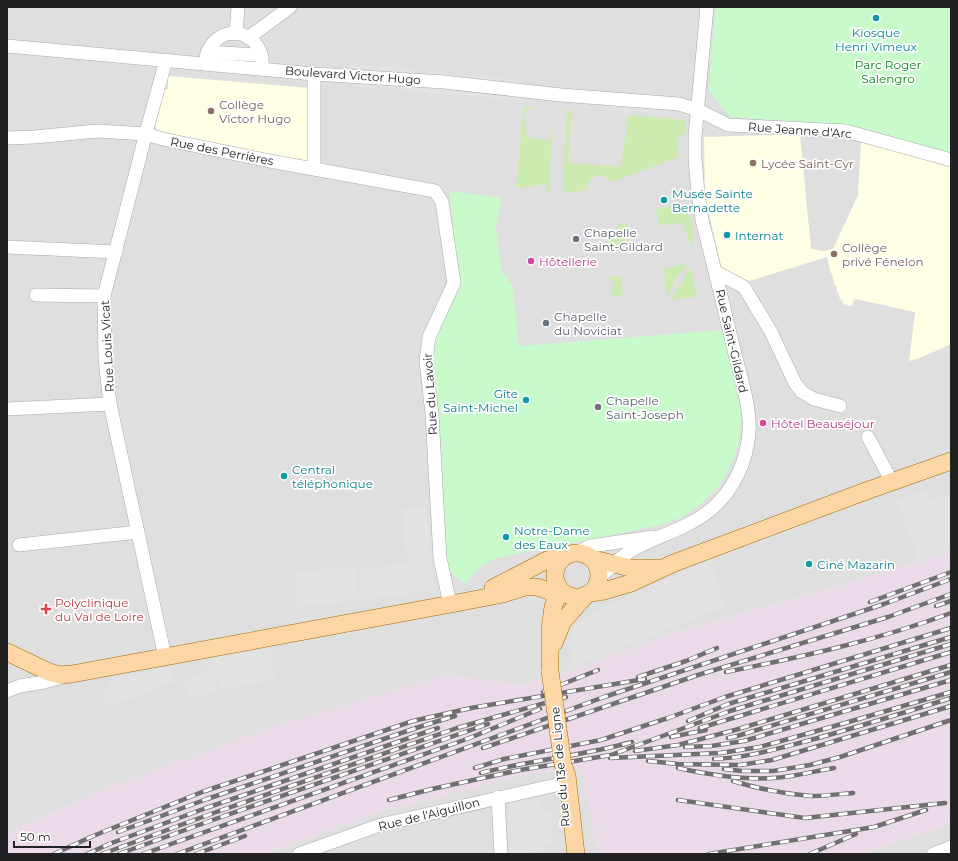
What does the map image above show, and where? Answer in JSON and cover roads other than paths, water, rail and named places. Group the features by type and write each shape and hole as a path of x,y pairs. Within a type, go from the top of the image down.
{"main road":[{"path":"588,594 598,584 599,571 597,564 578,556 556,566 554,579 560,590 566,594 572,597 579,597 604,591 631,583 661,568 951,461"},
{"path":"456,603 509,580 547,560 578,556 630,568 661,568"},
{"path":"7,652 49,672 60,675 72,674 503,594 526,587 537,587 549,591 560,590"},
{"name":"Rue du 13e de Ligne","path":"560,590 553,607 552,614 550,629 550,664 569,854"},
{"name":"Rue du 13e de Ligne","path":"550,664 563,621 588,594"},
{"path":"562,773 567,776 576,854"}],"street":[{"path":"238,7 242,36"},
{"path":"242,36 290,7"},
{"name":"Rue Saint-Gildard","path":"599,578 628,552 689,524 709,511 723,498 737,477 747,452 750,420 716,272 702,220 695,160 695,136 707,7"},
{"path":"206,58 212,43 219,37 230,34 242,36 260,50 262,63"},
{"name":"Boulevard Victor Hugo","path":"7,46 166,60 206,58 262,63 314,74 444,82 561,96 679,104 698,110"},
{"name":"Rue Louis Vicat","path":"165,657 110,404 105,358 104,296 166,60"},
{"path":"314,74 314,168"},
{"name":"Rue Jeanne d'Arc","path":"698,110 728,125 846,131 951,160"},
{"name":"Rue des Perrières","path":"7,138 97,131 146,134 163,139 247,156 435,192"},
{"name":"Rue du Lavoir","path":"435,192 442,202 454,283 429,337 426,361 432,414 440,558 456,603"},
{"path":"7,247 116,252"},
{"path":"716,272 744,288 770,330 795,384 802,392 814,399 840,406"},
{"path":"36,295 104,296"},
{"path":"7,409 110,404"},
{"path":"868,436 892,482"},
{"path":"19,545 138,532"},
{"name":"Rue Saint-Gildard","path":"578,556 591,546 663,535"},
{"path":"7,691 20,686 44,682 72,674"},
{"name":"Rue de l'Aiguillon","path":"299,854 380,825 556,785 562,773"},
{"path":"498,797 501,854"},
{"path":"933,854 951,847"}],"railway":[{"path":"870,602 951,572"},
{"path":"177,854 604,697 884,604 951,579"},
{"path":"483,748 698,675 888,617 951,594"},
{"path":"936,606 951,601"},
{"path":"726,672 868,640 951,613"},
{"path":"475,768 504,759 601,740 725,697 951,628"},
{"path":"688,721 728,704 951,637"},
{"path":"389,800 520,770 611,755 730,711 951,644"},
{"path":"638,677 686,661 717,648"},
{"path":"700,728 951,652"},
{"path":"635,751 678,745 735,730 951,665"},
{"path":"543,692 598,670"},
{"path":"728,738 951,672"},
{"path":"54,854 93,836 202,792 413,721 471,708 645,679"},
{"path":"685,747 711,746 744,741 951,680"},
{"path":"610,758 720,753 760,747 951,692"},
{"path":"102,854 208,815 457,728 566,697"},
{"path":"714,759 749,755 784,747 861,726 951,698"},
{"path":"648,761 678,764 740,765 772,760 951,706"},
{"path":"143,854 467,739 540,709"},
{"path":"118,832 207,799 455,716"},
{"path":"724,769 742,771 773,771 810,765 840,757 951,720"},
{"path":"119,854 488,724"},
{"path":"87,854 109,844 206,808 438,728"},
{"path":"671,737 706,730"},
{"path":"481,773 632,742"},
{"path":"678,768 702,773 749,778 773,778 834,768"},
{"path":"733,781 772,791 802,795 817,796 853,793"},
{"path":"678,800 805,818 945,803"},
{"path":"709,854 874,827 926,810"},
{"path":"810,854 856,834"},
{"path":"196,854 245,836"}],"place":[{"name":"Kiosque Henri Vimeux","path":"876,18"},
{"name":"Collège Victor Hugo","path":"211,111"},
{"name":"Lycée Saint-Cyr","path":"753,163"},
{"name":"Musée Sainte Bernadette","path":"664,200"},
{"name":"Internat","path":"727,235"},
{"name":"Chapelle Saint-Gildard","path":"576,239"},
{"name":"Collège privé Fénelon","path":"834,254"},
{"name":"Hôtellerie","path":"531,261"},
{"name":"Chapelle du Noviciat","path":"546,323"},
{"name":"Gîte Saint-Michel","path":"526,400"},
{"name":"Chapelle Saint-Joseph","path":"598,407"},
{"name":"Hôtel Beauséjour","path":"763,423"},
{"name":"Central téléphonique","path":"284,476"},
{"name":"Notre-Dame des Eaux","path":"506,537"},
{"name":"Ciné Mazarin","path":"809,564"},
{"name":"Polyclinique du Val de Loire","path":"46,609"}],"park label":[{"name":"Parc Roger Salengro","path":"888,71"}]}
